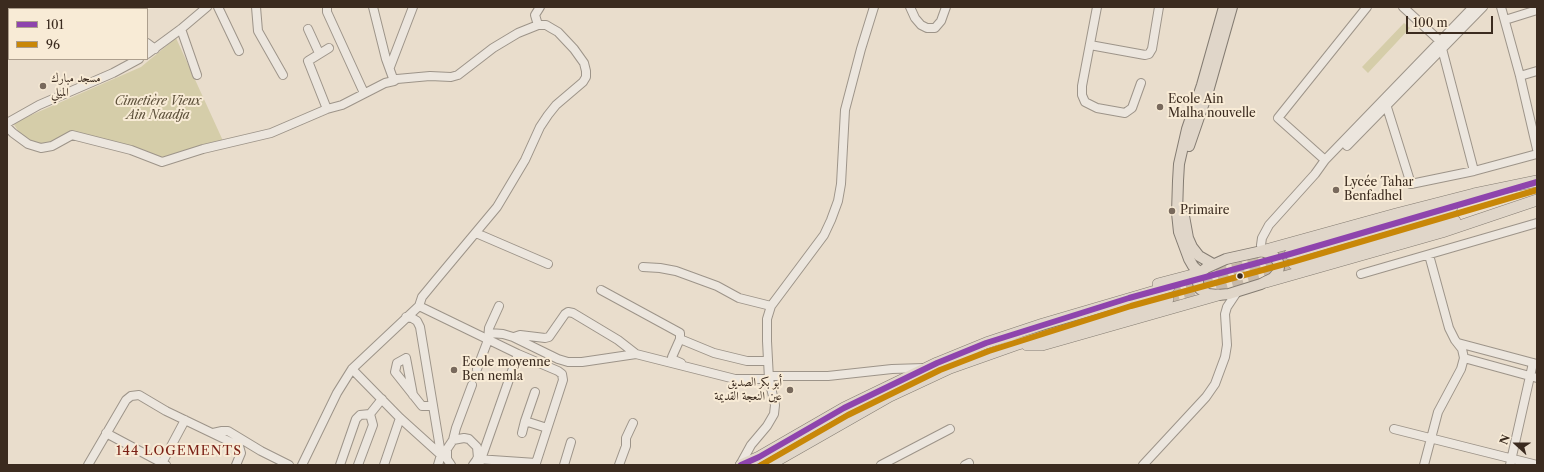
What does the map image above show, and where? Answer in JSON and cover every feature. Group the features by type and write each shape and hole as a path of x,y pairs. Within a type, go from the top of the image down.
{"highway":[{"path":"1262,251 1403,212 1474,194 1537,181"},
{"path":"1537,181 1292,259 1537,200"},
{"path":"1266,282 1442,232 1537,200"},
{"path":"1043,324 1066,309 1200,273"},
{"path":"740,465 759,457 844,408 929,367 986,343 1043,324 1169,287"},
{"path":"1015,345 1042,345 1218,295"},
{"path":"769,465 890,396 950,368 1015,345 1168,300"}],"main road":[{"path":"1200,273 1189,259 1179,232 1177,213 1178,181 1187,129 1202,85 1224,7"},
{"path":"1213,264 1195,252 1188,238 1184,212 1184,180 1189,145 1209,88 1232,7"},
{"path":"1262,251 1274,256 1279,267 1276,275 1266,282 1236,292 1218,295 1208,294 1200,289 1198,283 1200,273 1213,264 1230,258 1262,251"}],"street":[{"path":"148,53 181,30 207,7"},
{"path":"218,7 239,51"},
{"path":"256,7 258,32 283,75"},
{"path":"327,7 327,12 364,93"},
{"path":"373,7 394,81"},
{"path":"390,67 413,7"},
{"path":"538,25 535,15 540,7"},
{"path":"740,465 751,445 767,426 774,414 775,405 769,378 768,361 767,319 771,306 824,235 838,200 841,184 846,110 861,50 874,7"},
{"path":"910,7 921,26 935,28 946,7"},
{"path":"1097,7 1082,86 1082,95 1085,102 1097,108 1125,113 1132,108 1141,83"},
{"path":"1090,45 1145,55 1149,54 1152,49 1159,7"},
{"path":"1358,17 1363,7"},
{"path":"1325,160 1278,118 1367,7"},
{"path":"1403,7 1440,41 1474,171"},
{"path":"1315,174 1328,164 1473,7"},
{"path":"1262,251 1262,238 1269,225 1315,174 1325,160 1442,49 1483,7"},
{"path":"1501,7 1520,76 1537,149"},
{"path":"1505,20 1537,10"},
{"path":"7,127 28,144 41,148 52,146 72,135 131,150 162,162 271,133 326,108 342,105 385,83 397,79 430,76 451,77 458,75 493,48 538,25 546,25 552,28 574,49 584,63 586,77 583,82 556,105 548,115 540,127 524,160 501,201 431,286 422,298 419,306 352,369 337,393 302,465"},
{"path":"308,29 319,53"},
{"path":"181,30 197,75"},
{"path":"148,44 155,49"},
{"path":"326,108 308,63 309,59 329,48"},
{"path":"7,123 39,105 113,73 137,60"},
{"path":"1520,76 1537,71"},
{"path":"1385,102 1410,184 1412,185 1474,171 1537,154"},
{"path":"1361,274 1537,223"},
{"path":"476,232 548,264"},
{"path":"1424,465 1438,412 1461,369 1464,358 1462,350 1449,328 1429,255"},
{"path":"643,267 676,271 717,286 739,298 771,306"},
{"path":"601,290 680,333 680,339 672,355 673,358 712,374"},
{"path":"1144,465 1206,397 1215,384 1225,357 1227,346 1225,314 1227,307 1236,292"},
{"path":"419,306 488,337 518,354 562,374 563,380 535,464 478,462"},
{"path":"477,369 488,337 489,328 499,306"},
{"path":"513,337 520,335 540,338 550,337 565,314 568,312 573,313 618,340 636,354"},
{"path":"406,317 417,321 420,327 443,455"},
{"path":"488,337 503,334 513,337 558,359 568,362 582,362 636,354 735,379 828,376 892,368 929,367"},
{"path":"680,339 724,356 747,361 768,361"},
{"path":"1458,343 1535,364 1533,377 1518,424 1511,462"},
{"path":"478,462 518,354"},
{"path":"1464,358 1533,377"},
{"path":"352,369 400,418 443,455 451,465"},
{"path":"438,465 449,444 453,440 472,385"},
{"path":"522,433 535,392"},
{"path":"413,394 422,406 433,406"},
{"path":"88,465 126,400 131,396 139,395 185,420 239,446 241,453 236,465"},
{"path":"340,465 356,419 360,415 370,414 382,399"},
{"path":"358,465 373,425 370,414"},
{"path":"384,465 400,418"},
{"path":"106,433 163,464 185,420"},
{"path":"526,421 547,428"},
{"path":"619,465 626,446 626,438 633,423"},
{"path":"881,465 950,429"},
{"path":"1394,429 1431,438 1511,462 1536,465"},
{"path":"213,433 222,431 228,432 289,465"},
{"path":"453,440 464,438 474,442 478,452 478,462"},
{"path":"564,465 571,442"}],"green space":[{"path":"1404,23 1410,28 1368,73 1362,67"},
{"name":"Cimetière Vieux Ain Naadja","path":"176,38 224,143 161,159 71,132 44,146 33,143 22,137 13,123 141,67"}],"tunnel":[{"path":"1169,287 1290,254"},
{"path":"1168,299 1294,264"}],"transit line":[{"name":"101","path":"741,465 759,457 844,408 937,363 986,343 1129,298 1290,254 1537,182"},
{"name":"96","path":"761,465 848,415 940,370 989,351 1131,306 1292,262 1537,190"}],"place":[{"name":"مسجد مبارك الميلي","path":"43,86"},
{"name":"Ecole Ain Malha nouvelle","path":"1160,107"},
{"name":"Lycée Tahar Benfadhel","path":"1336,190"},
{"name":"Primaire","path":"1172,211"},
{"name":"Ecole moyenne Ben nemla","path":"454,370"},
{"name":"أبو بكر الصديق عين النعجة القديمة","path":"790,390"}],"district":[{"name":"144 LOGEMENTS","path":"179,451"}]}
